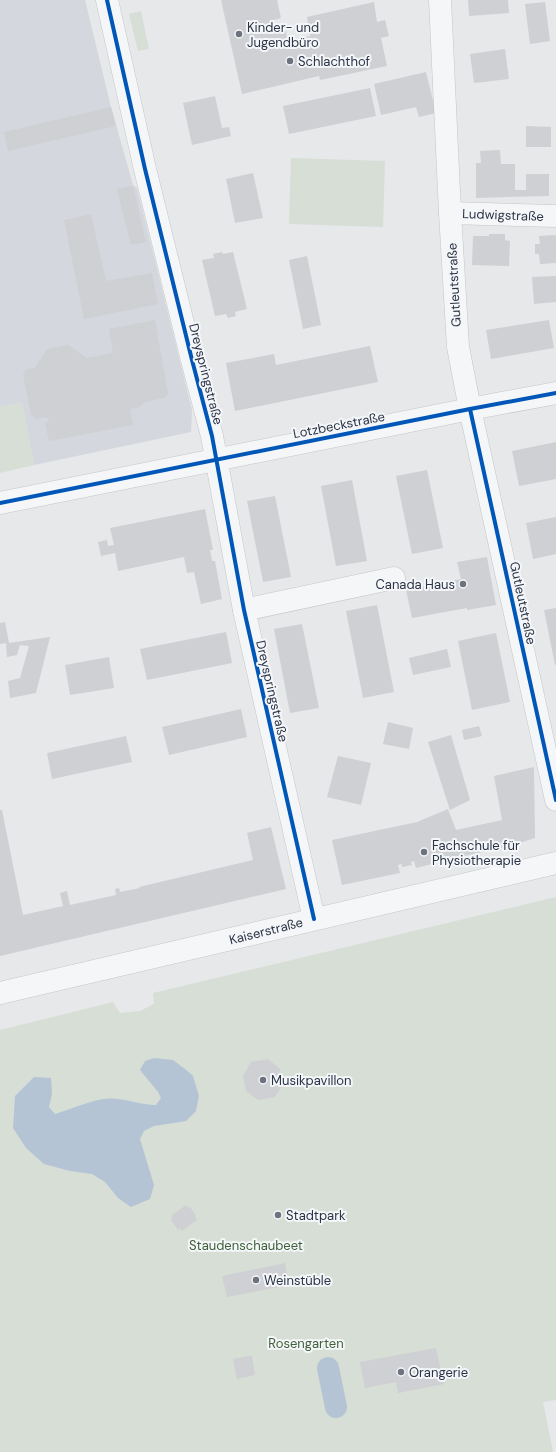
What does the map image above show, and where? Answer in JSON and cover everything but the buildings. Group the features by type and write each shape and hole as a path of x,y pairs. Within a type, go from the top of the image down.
{"street":[{"name":"Dreyspringstraße","path":"107,0 145,169 212,436 244,610 314,919"},
{"name":"Gutleutstraße","path":"440,0 458,347 470,409 556,800"},
{"name":"Ludwigstraße","path":"450,213 556,216"},
{"name":"Lotzbeckstraße","path":"0,504 289,445 556,393"},
{"path":"244,610 394,578"},
{"name":"Kaiserstraße","path":"0,993 556,863"}],"shaded area":[{"path":"0,0 85,0 111,107 133,185 137,188 192,410 191,432 34,465 22,403 0,407"}],"green space":[{"path":"141,11 149,49 138,51 129,14"},
{"path":"291,158 385,161 383,227 289,224"},
{"path":"22,402 34,465 0,473 0,407"},
{"name":"Stadtpark","path":"556,897 556,1400 543,1402 553,1452 0,1452 0,1030 113,1002 120,1013 140,1011 154,1004 153,993"}],"water":[{"path":"154,1058 173,1060 185,1069 193,1076 199,1096 196,1111 186,1121 154,1126 144,1131 140,1139 154,1185 150,1199 131,1207 118,1198 105,1182 92,1174 70,1171 44,1164 26,1148 13,1128 15,1096 34,1077 51,1078 52,1094 49,1107 55,1114 91,1102 110,1098 156,1105 161,1098 140,1070 145,1061"}],"waterway":[{"path":"328,1368 336,1407"}],"cycle path":[{"path":"107,0 145,169 212,436 244,610 314,919"},
{"path":"0,503 556,393"},
{"path":"470,409 556,800"}],"place":[{"name":"Kinder- und Jugendbüro","path":"239,34"},
{"name":"Schlachthof","path":"290,61"},
{"name":"Canada Haus","path":"463,584"},
{"name":"Fachschule für Physiotherapie","path":"424,852"},
{"name":"Musikpavillon","path":"263,1080"},
{"name":"Stadtpark","path":"278,1215"},
{"name":"Weinstüble","path":"256,1280"},
{"name":"Orangerie","path":"401,1372"}],"park label":[{"name":"Staudenschaubeet","path":"246,1245"},
{"name":"Rosengarten","path":"306,1343"}]}
